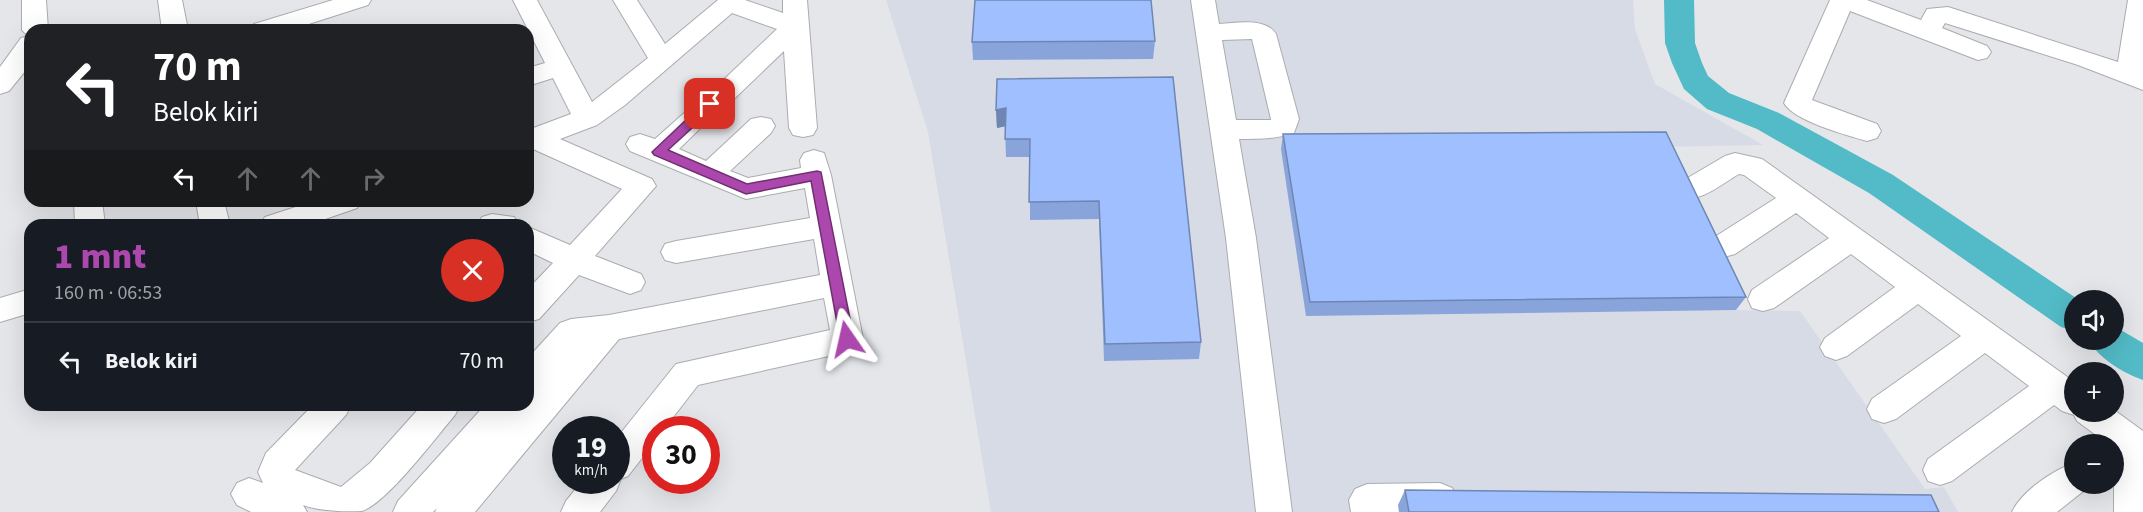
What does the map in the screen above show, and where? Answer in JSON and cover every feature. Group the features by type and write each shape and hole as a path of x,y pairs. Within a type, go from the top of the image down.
{"street":[{"path":"34,0 36,24"},
{"path":"170,0 174,24"},
{"path":"282,24 359,0"},
{"path":"525,0 587,118"},
{"path":"624,0 662,61"},
{"path":"1203,0 1241,238 1274,512"},
{"path":"1867,130 1809,110 1797,103 1843,0 1978,52"},
{"path":"1928,32 1936,15 1948,15 2137,69 2136,15 2140,0"},
{"path":"534,139 587,118 616,99 662,61 724,4 795,13"},
{"path":"659,416 688,374 847,339 815,168 746,189 649,148 718,98 795,13"},
{"path":"795,13 803,128"},
{"path":"1208,32 1259,31 1263,34 1286,119 1284,126 1272,130 1224,129"},
{"path":"0,85 24,55"},
{"path":"534,75 560,67"},
{"path":"710,174 761,126"},
{"path":"534,141 642,186 534,303"},
{"path":"1743,146 2064,385"},
{"path":"1689,190 1735,163 1752,166 1985,336 2064,385"},
{"path":"1724,246 1797,199"},
{"path":"293,219 329,207"},
{"path":"676,252 826,226"},
{"path":"1764,299 1851,238"},
{"path":"534,241 573,260 630,282"},
{"path":"534,374 571,332 609,327 837,284"},
{"path":"1836,347 1918,287"},
{"path":"0,310 24,303"},
{"path":"453,512 609,327"},
{"path":"1884,409 1985,336"},
{"path":"1940,470 2064,391"},
{"path":"328,411 278,464 275,472 278,479 343,504 356,498 373,483 438,411"},
{"path":"411,512 501,411"},
{"path":"2104,422 2131,441"},
{"path":"2122,422 2131,441 2132,512"},
{"path":"630,450 642,438"},
{"path":"2039,509 2064,487"},
{"path":"249,494 289,512"},
{"path":"580,512 594,494"},
{"path":"1369,512 1367,500 1474,499"}],"shaded area":[{"path":"886,0 1633,0 1635,29 1655,84 1763,145 1659,147 1736,310 1800,311 1925,489 1944,487 1958,512 991,512 928,132"}],"building":[{"path":"975,0 1151,0 1155,41 972,42"},
{"path":"1173,77 1201,342 1105,344 1099,201 1029,202 1030,139 1005,139 1006,108 996,110 997,79"},
{"path":"1666,132 1746,297 1310,302 1283,134"},
{"path":"1405,490 1931,495 1939,512 1409,512"}],"waterway":[{"path":"1679,0 1680,43 1687,63 1695,82 1718,101 1768,121 1881,184 2064,309"},
{"path":"2123,350 2143,364"}],"route":[{"path":"710,104 659,152 746,189 817,175 847,339"}]}
